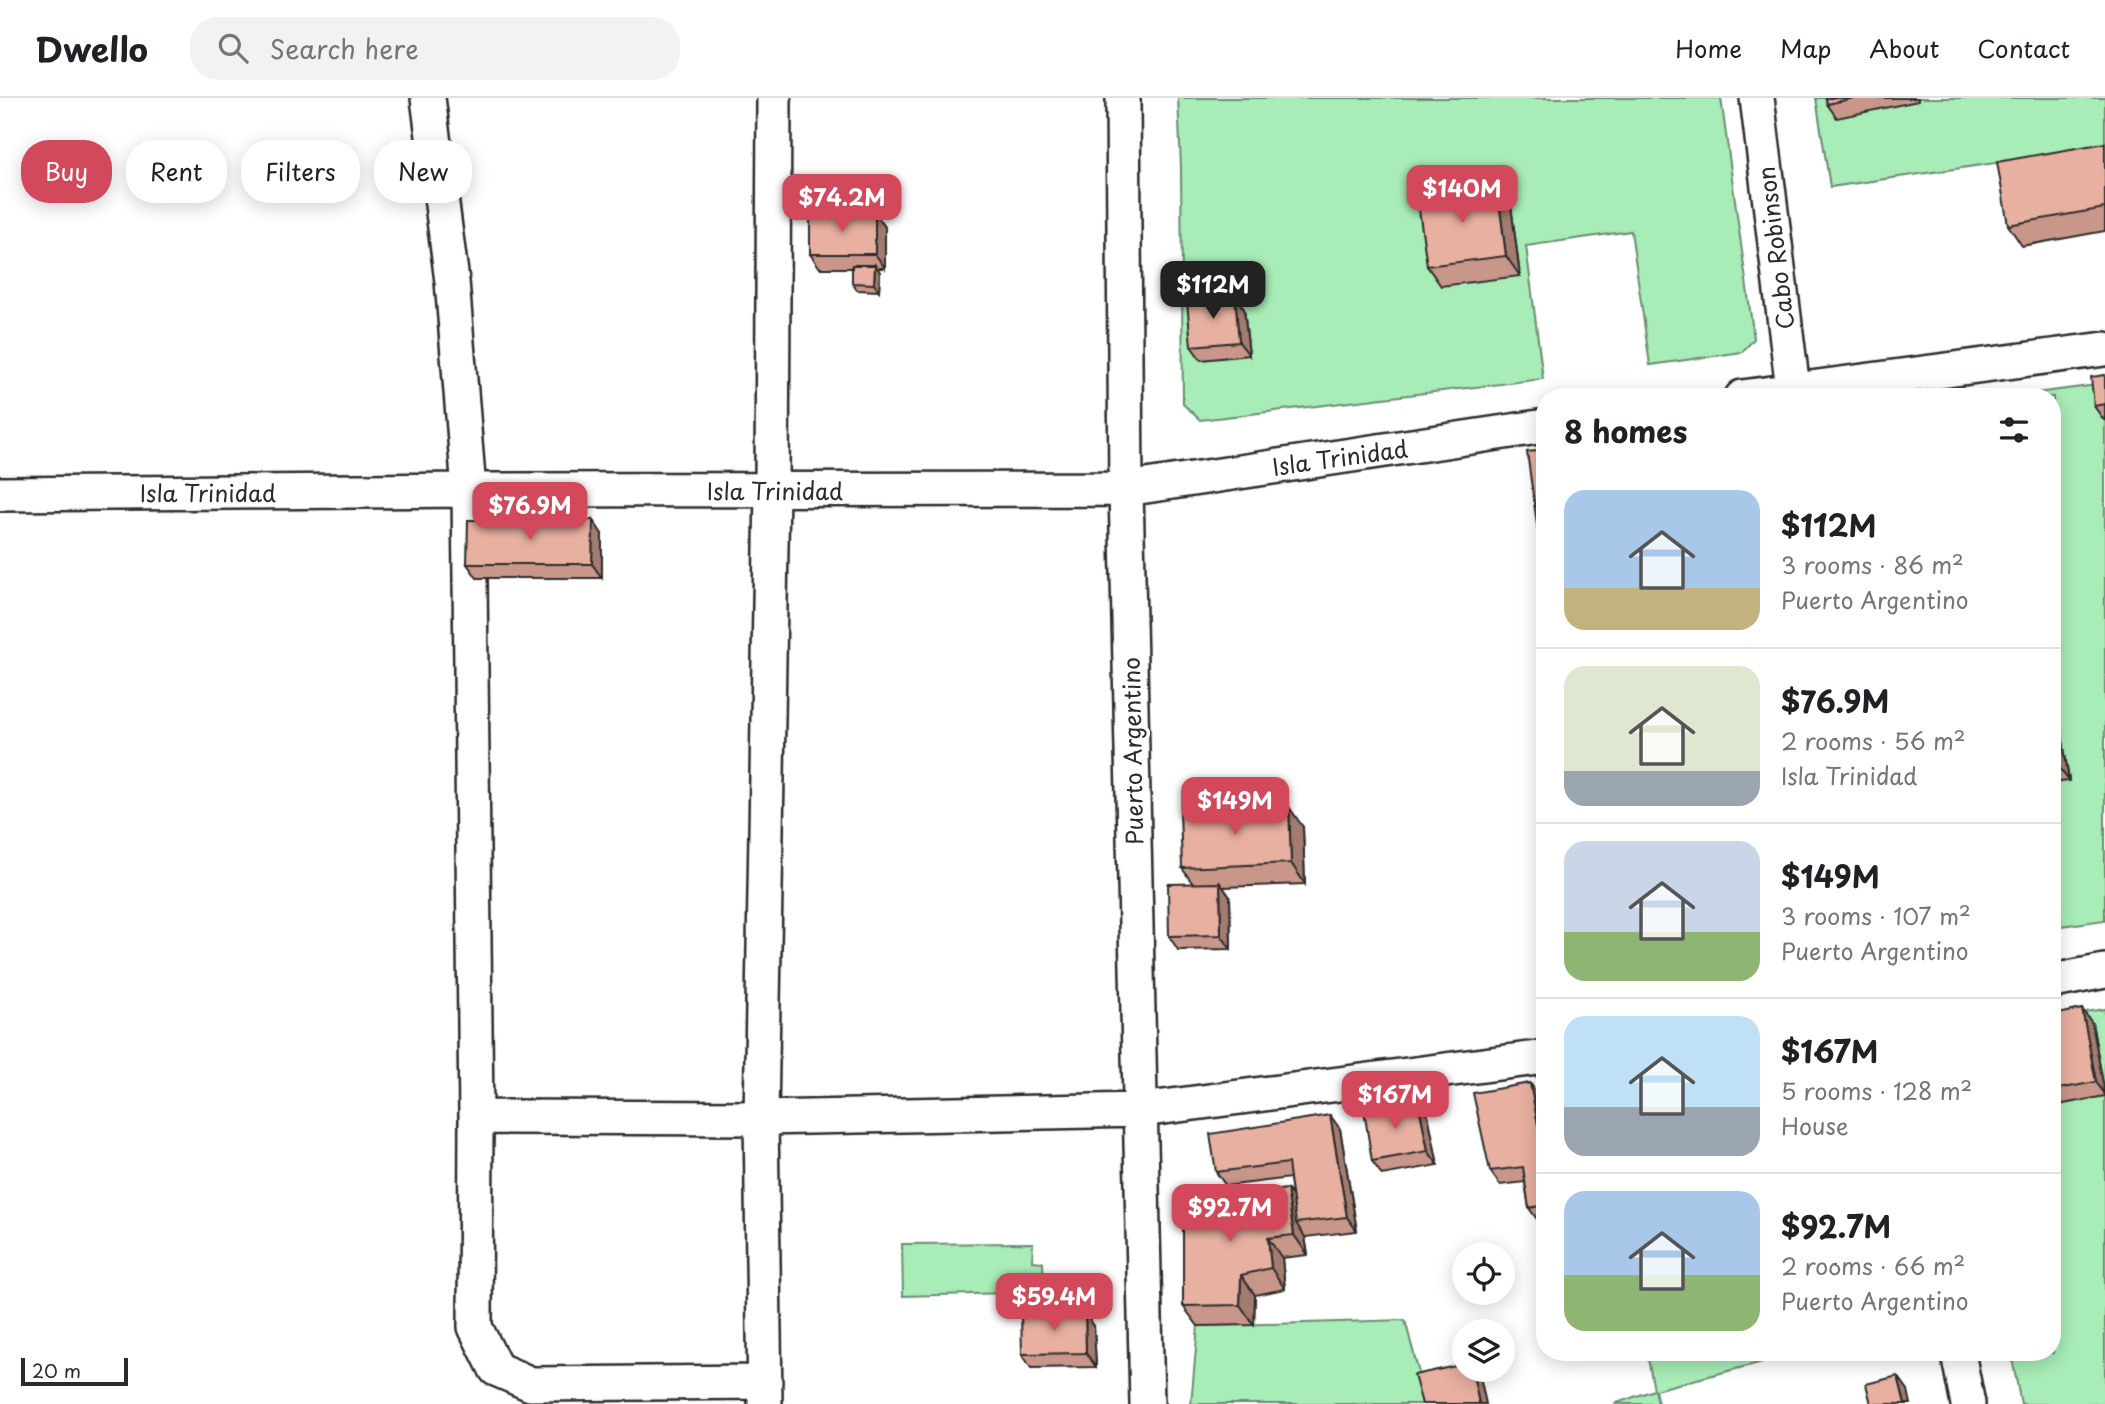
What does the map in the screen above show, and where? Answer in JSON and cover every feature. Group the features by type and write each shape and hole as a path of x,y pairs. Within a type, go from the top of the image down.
{"street":[{"path":"428,98 452,281 469,490 476,1116 475,1327 496,1369 531,1384 765,1393 761,1118 772,490 774,98"},
{"name":"Puerto Argentino","path":"1123,98 1126,489 1147,1404"},
{"name":"Cabo Robinson","path":"1757,98 1792,388"},
{"path":"1828,388 2105,349"},
{"name":"Isla Trinidad","path":"0,494 1126,489 1536,427"},
{"path":"2061,979 2105,971"},
{"path":"476,1116 761,1118 1141,1110 1536,1057"},
{"path":"1960,1361 1968,1404"}],"green space":[{"path":"1178,98 1721,98 1754,339 1742,352 1650,365 1631,231 1526,246 1543,379 1200,420 1183,404"},
{"path":"1816,98 2105,98 2105,147 1830,187"},
{"path":"2105,384 2105,920 2061,926 2061,390"},
{"path":"2105,1009 2105,1404 2021,1404 2013,1361 2061,1361 2061,1016"},
{"path":"1033,1243 1032,1261 1043,1262 1044,1292 903,1296 902,1244"},
{"path":"1405,1320 1427,1404 1191,1404 1198,1326"},
{"path":"1649,1361 1766,1361 1655,1390 1658,1404 1614,1404 1654,1390"}],"building":[{"path":"1826,98 1855,98 1827,104"},
{"path":"2105,143 2105,208 2008,225 1997,162"},
{"path":"1497,185 1506,256 1427,266 1417,195"},
{"path":"810,213 875,213 875,254 810,254"},
{"path":"852,265 875,265 874,284 852,283"},
{"path":"1235,296 1239,342 1191,346 1187,301"},
{"path":"2105,375 2105,404 2094,406 2091,377"},
{"path":"1536,451 1536,517 1527,452"},
{"path":"468,520 593,520 592,564 467,564"},
{"path":"1289,807 1291,863 1182,868 1180,811"},
{"path":"1220,883 1221,935 1169,936 1168,884"},
{"path":"2082,1009 2096,1082 2061,1089 2061,1013"},
{"path":"1530,1083 1536,1114 1536,1207 1529,1208 1523,1167 1490,1171 1473,1093"},
{"path":"1418,1101 1428,1151 1372,1161 1364,1110"},
{"path":"1330,1115 1347,1217 1296,1223 1288,1163 1216,1172 1210,1134"},
{"path":"1287,1189 1294,1235 1268,1238 1271,1268 1241,1275 1240,1305 1183,1306 1183,1204"},
{"path":"1085,1312 1086,1353 1022,1354 1021,1313"},
{"path":"1452,1367 1452,1382 1474,1382 1479,1404 1422,1404 1414,1375"},
{"path":"1898,1376 1905,1404 1871,1404 1866,1384"}]}
